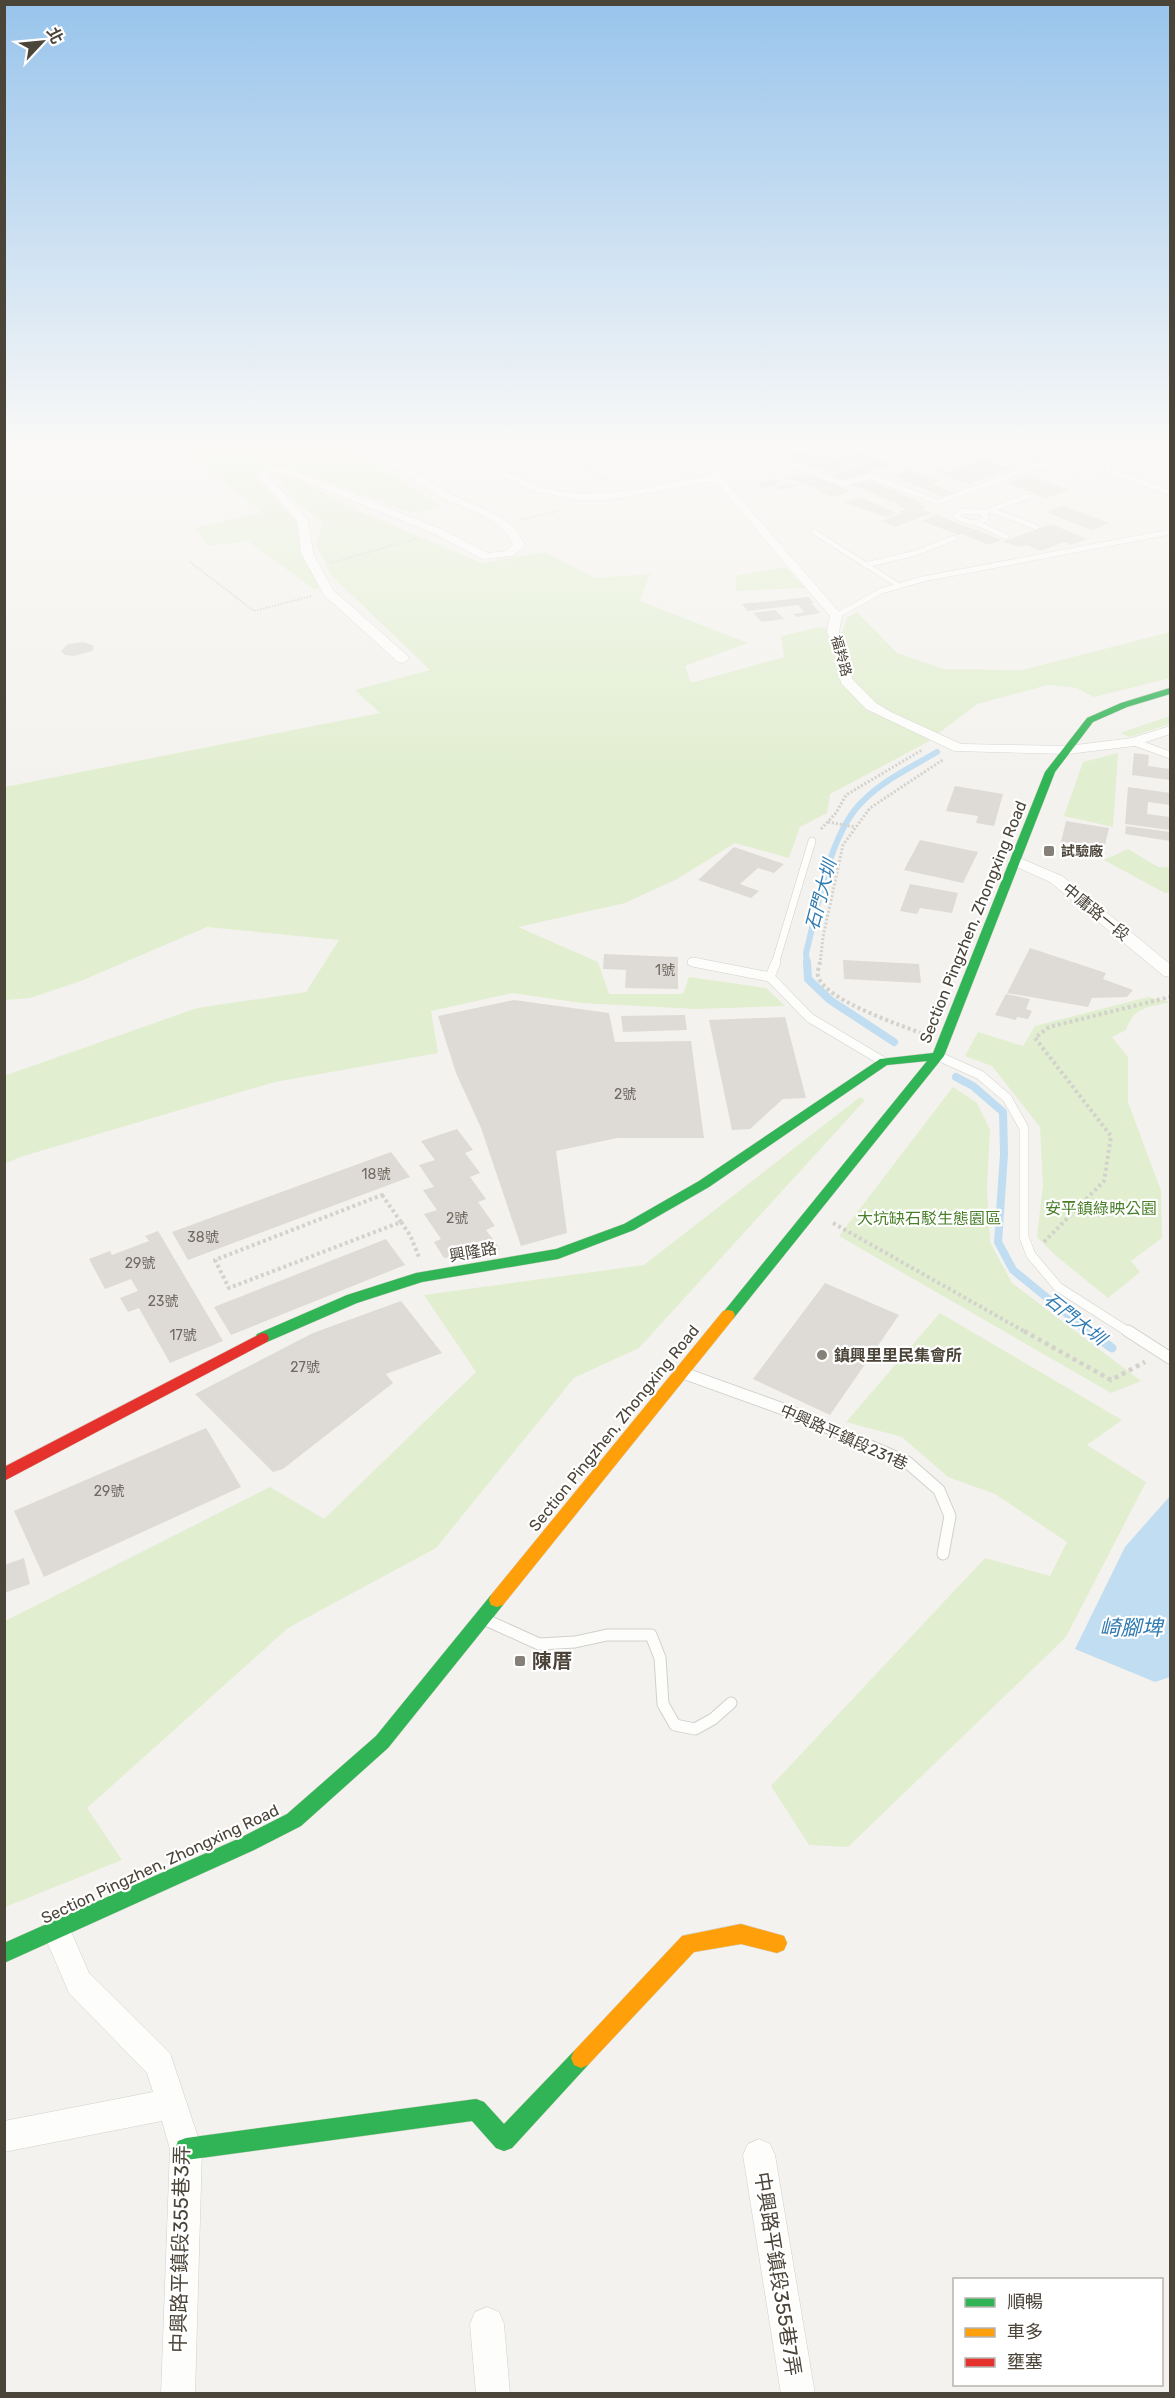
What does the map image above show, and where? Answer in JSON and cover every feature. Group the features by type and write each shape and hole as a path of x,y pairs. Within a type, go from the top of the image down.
{"street":[{"path":"310,558 328,592 403,659"},
{"name":"福羚路","path":"787,558 836,616 833,632 841,651 846,680 871,706 938,740 959,748 1068,750 1134,742 1170,730"},
{"name":"Section Pingzhen, Zhongxing Road","path":"4,1953 247,1844 294,1820 382,1742 938,1056 1050,772 1090,720 1124,705 1170,691"},
{"name":"中庸路一段","path":"1015,861 1056,879 1170,972"},
{"name":"興隆路","path":"4,1475 261,1338 352,1299 421,1277 558,1254 629,1227 705,1184 884,1062 938,1056"},
{"name":"中興路平鎮段355巷3弄","path":"56,1930 79,1983 159,2064 186,2149 178,2394"},
{"path":"186,2149 476,2110 504,2140 689,1943 741,1934 777,1943"},
{"path":"4,2138 172,2104"},
{"name":"中興路平鎮段355巷7弄","path":"759,2155 798,2394"},
{"path":"487,2324 493,2394"}],"lane":[{"path":"854,558 898,585"},
{"path":"865,565 895,558"},
{"path":"836,616 881,591 898,585 1037,558"},
{"path":"1134,742 1170,754"},
{"path":"770,977 783,945 812,841"},
{"path":"691,962 770,977 810,1017 884,1062"},
{"path":"938,1056 980,1075 1007,1098 1024,1128 1024,1237 1031,1255 1058,1287 1166,1355"},
{"name":"中興路平鎮段231巷","path":"681,1372 794,1413 907,1462 939,1490 950,1516 942,1554"},
{"path":"482,1618 539,1644 575,1642 607,1635 651,1635 660,1658 663,1704 675,1725 695,1729 713,1719 731,1703"}],"path":[{"path":"316,567 348,558"},
{"path":"190,562 254,611 328,592"},
{"path":"812,841 846,795 938,740"},
{"path":"944,1042 840,999 824,987 818,976 823,937 843,845 870,808 959,748"},
{"path":"828,822 855,827"},
{"path":"1031,1255 1104,1181 1111,1136 1035,1038 1049,1027 1170,997"},
{"path":"401,1222 229,1288 214,1260 382,1195 401,1222 410,1235"},
{"path":"811,1211 1111,1380 1166,1355"}],"green space":[{"path":"271,558 304,558 320,585 315,590"},
{"path":"323,558 470,558 482,563 511,558 556,558 595,578 650,574 640,601 748,643 685,666 691,683 784,657 781,636 819,627 842,632 847,618 857,612 897,653 944,669 1022,670 1170,632 1170,678 1094,697 1077,688 1048,685 977,704 926,743 830,794 827,813 800,827 789,858 735,843 677,879 625,903 518,927 598,962 609,994 683,994 689,977 766,988 785,1006 695,1009 581,1003 512,993 431,1011 438,1053 275,1082 20,1157 5,1164 4,1076 197,1008 306,992 339,940 207,927 81,981 30,998 5,1000 5,787 380,713 355,690 430,670 331,575"},
{"path":"786,567 805,588 736,591 736,576"},
{"path":"1170,716 1170,724 1130,737 1120,733"},
{"path":"1118,753 1113,827 1064,816 1083,762"},
{"path":"1128,849 1158,867 1170,867 1170,892 1165,893 1104,860"},
{"name":"安平鎮綠映公園","path":"1148,997 1170,1002 1137,1012 1126,1030 1112,1037 1128,1057 1128,1102 1161,1191 1162,1238 1131,1261 1140,1272 1108,1298 1055,1255 1037,1237 1043,1185 1040,1127 992,1066 965,1056 978,1032 1023,1046 1035,1026"},
{"name":"大坑缺石駁生態園區","path":"953,1087 977,1103 990,1130 987,1188 990,1242 1012,1283 1141,1381 1111,1393 839,1236"},
{"path":"860,1097 865,1100 639,1348 574,1378 436,1548 288,1628 87,1808 122,1860 5,1907 5,1621 270,1487 324,1519 476,1372 424,1295 644,1265"},
{"path":"940,1313 1122,1420 1087,1445 1146,1482 1066,1637 848,1847 809,1845 771,1786 985,1558 1050,1576 1067,1542 995,1494 948,1477 902,1437 846,1422"}],"water":[{"name":"崎腳埤","path":"1170,1496 1170,1677 1155,1682 1075,1649 1125,1547"}],"building":[{"path":"809,597 820,613 797,617 793,614 804,612 798,605 747,611 742,604"},
{"path":"775,610 784,619 762,622 753,613"},
{"path":"84,642 94,646 92,651 74,656 65,655 61,651 68,644"},
{"path":"1134,753 1149,755 1148,766 1170,769 1170,780 1132,775"},
{"path":"955,786 1003,794 994,826 976,823 978,816 946,811"},
{"path":"1128,787 1170,793 1170,805 1148,802 1147,814 1170,817 1170,830 1125,824"},
{"path":"1066,821 1109,828 1104,849 1061,842"},
{"path":"1126,826 1170,832 1170,841 1125,834"},
{"path":"920,840 978,852 963,883 904,870"},
{"path":"734,847 784,864 774,873 758,868 740,884 759,891 751,898 698,880"},
{"path":"910,884 958,893 952,913 920,908 917,914 900,911"},
{"path":"1030,948 1106,973 1103,979 1133,990 1127,997 1092,998 1088,1007 1007,993"},
{"path":"604,954 678,957 678,989 625,988 626,970 603,969"},
{"path":"843,960 919,964 921,983 844,979"},
{"path":"1006,994 1030,999 1026,1009 1032,1011 1028,1019 1017,1017 1016,1020 995,1015"},
{"path":"514,1000 609,1013 615,1042 691,1041 704,1138 617,1138 556,1151 567,1233 521,1246 481,1128 456,1073 438,1016"},
{"path":"685,1015 687,1030 623,1032 621,1016"},
{"path":"785,1017 806,1098 783,1099 750,1129 732,1130 709,1020"},
{"path":"457,1129 473,1150 465,1153 480,1173 470,1177 486,1199 478,1202 495,1226 486,1230 500,1249 444,1258 434,1242 441,1239 424,1214 437,1210 423,1190 434,1187 419,1165 435,1160 421,1141"},
{"path":"391,1152 410,1177 188,1260 172,1232"},
{"path":"158,1231 223,1341 170,1363 139,1308 128,1312 120,1298 138,1291 131,1279 105,1289 89,1259 110,1251 112,1255 149,1241 145,1236"},
{"path":"386,1239 405,1265 231,1335 214,1307"},
{"name":"鎮興里里民集會所","path":"825,1283 899,1315 830,1415 753,1379"},
{"path":"401,1301 442,1353 386,1374 393,1383 283,1469 273,1472 195,1394 313,1333"},
{"path":"206,1428 241,1487 44,1577 14,1511"},
{"path":"24,1558 30,1584 4,1593 4,1565"}],"waterway":[{"name":"石門大圳","path":"807,964 806,953 826,871 833,850 852,814 880,786 937,752"},
{"name":"石門大圳","path":"807,962 808,979 830,1000 894,1042"},
{"name":"石門大圳","path":"956,1077 973,1086 1003,1112 1004,1154 998,1242 1013,1270 1090,1333"},
{"name":"石門大圳","path":"1088,1331 1112,1348"}],"traffic: fast":[{"path":"728,1315 938,1056 1050,772 1090,720 1124,705 1170,691"},
{"path":"262,1338 352,1299 421,1277 558,1254 629,1227 704,1184 884,1062 938,1056"},
{"path":"4,1953 247,1844 294,1820 382,1742 497,1600"},
{"path":"186,2149 476,2110 504,2140 581,2058"}],"traffic: slow":[{"path":"497,1600 728,1315"},
{"path":"581,2058 689,1943 741,1934 777,1943"}],"traffic: jam":[{"path":"4,1475 262,1338"}],"place":[{"name":"試驗廠","path":"1049,851"},
{"name":"鎮興里里民集會所","path":"822,1355"},
{"name":"陳厝","path":"520,1661"}]}
